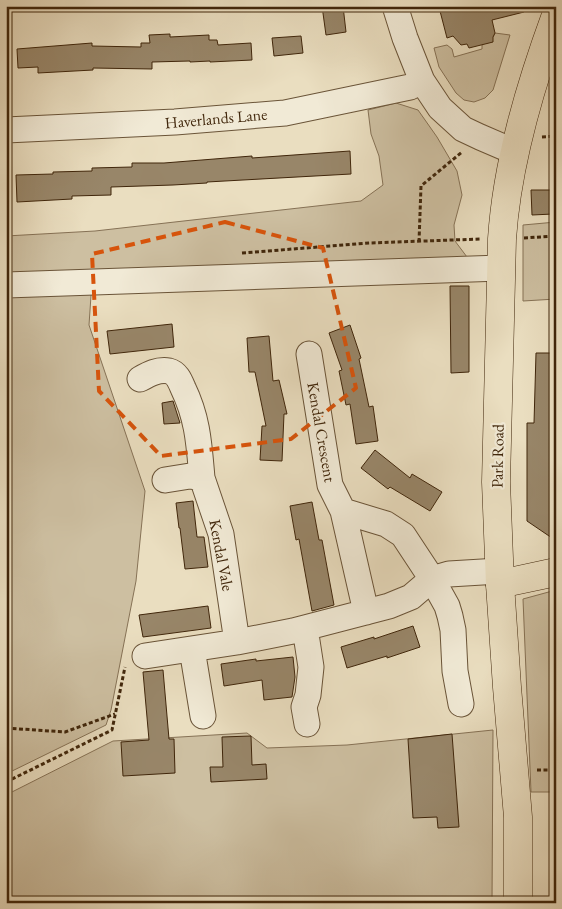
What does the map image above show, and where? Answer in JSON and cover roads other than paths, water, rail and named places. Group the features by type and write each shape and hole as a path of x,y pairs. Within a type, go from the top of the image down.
{"main road":[{"name":"Park Road","path":"518,903 518,817 499,578 496,482 502,239 504,209 515,152 533,81 553,32"},
{"path":"499,578 556,572"}],"street":[{"path":"395,6 422,81 440,108 464,129 515,152"},
{"name":"Haverlands Lane","path":"6,130 175,122 285,113 410,87 422,81"},
{"path":"6,285 501,268"},
{"name":"Kendal Crescent","path":"309,354 330,485 343,511 366,612"},
{"name":"Kendal Vale","path":"140,379 155,371 170,371 177,376 190,403 197,426 202,478 221,534 237,642"},
{"path":"165,480 190,476 202,478"},
{"path":"343,511 386,524 403,535 432,579 447,606 450,616 460,704"},
{"path":"145,656 237,642 299,629 389,606 411,597 432,579 449,574 499,578"},
{"path":"299,629 311,667 308,695 304,707 307,724"},
{"path":"192,649 203,716"}]}
